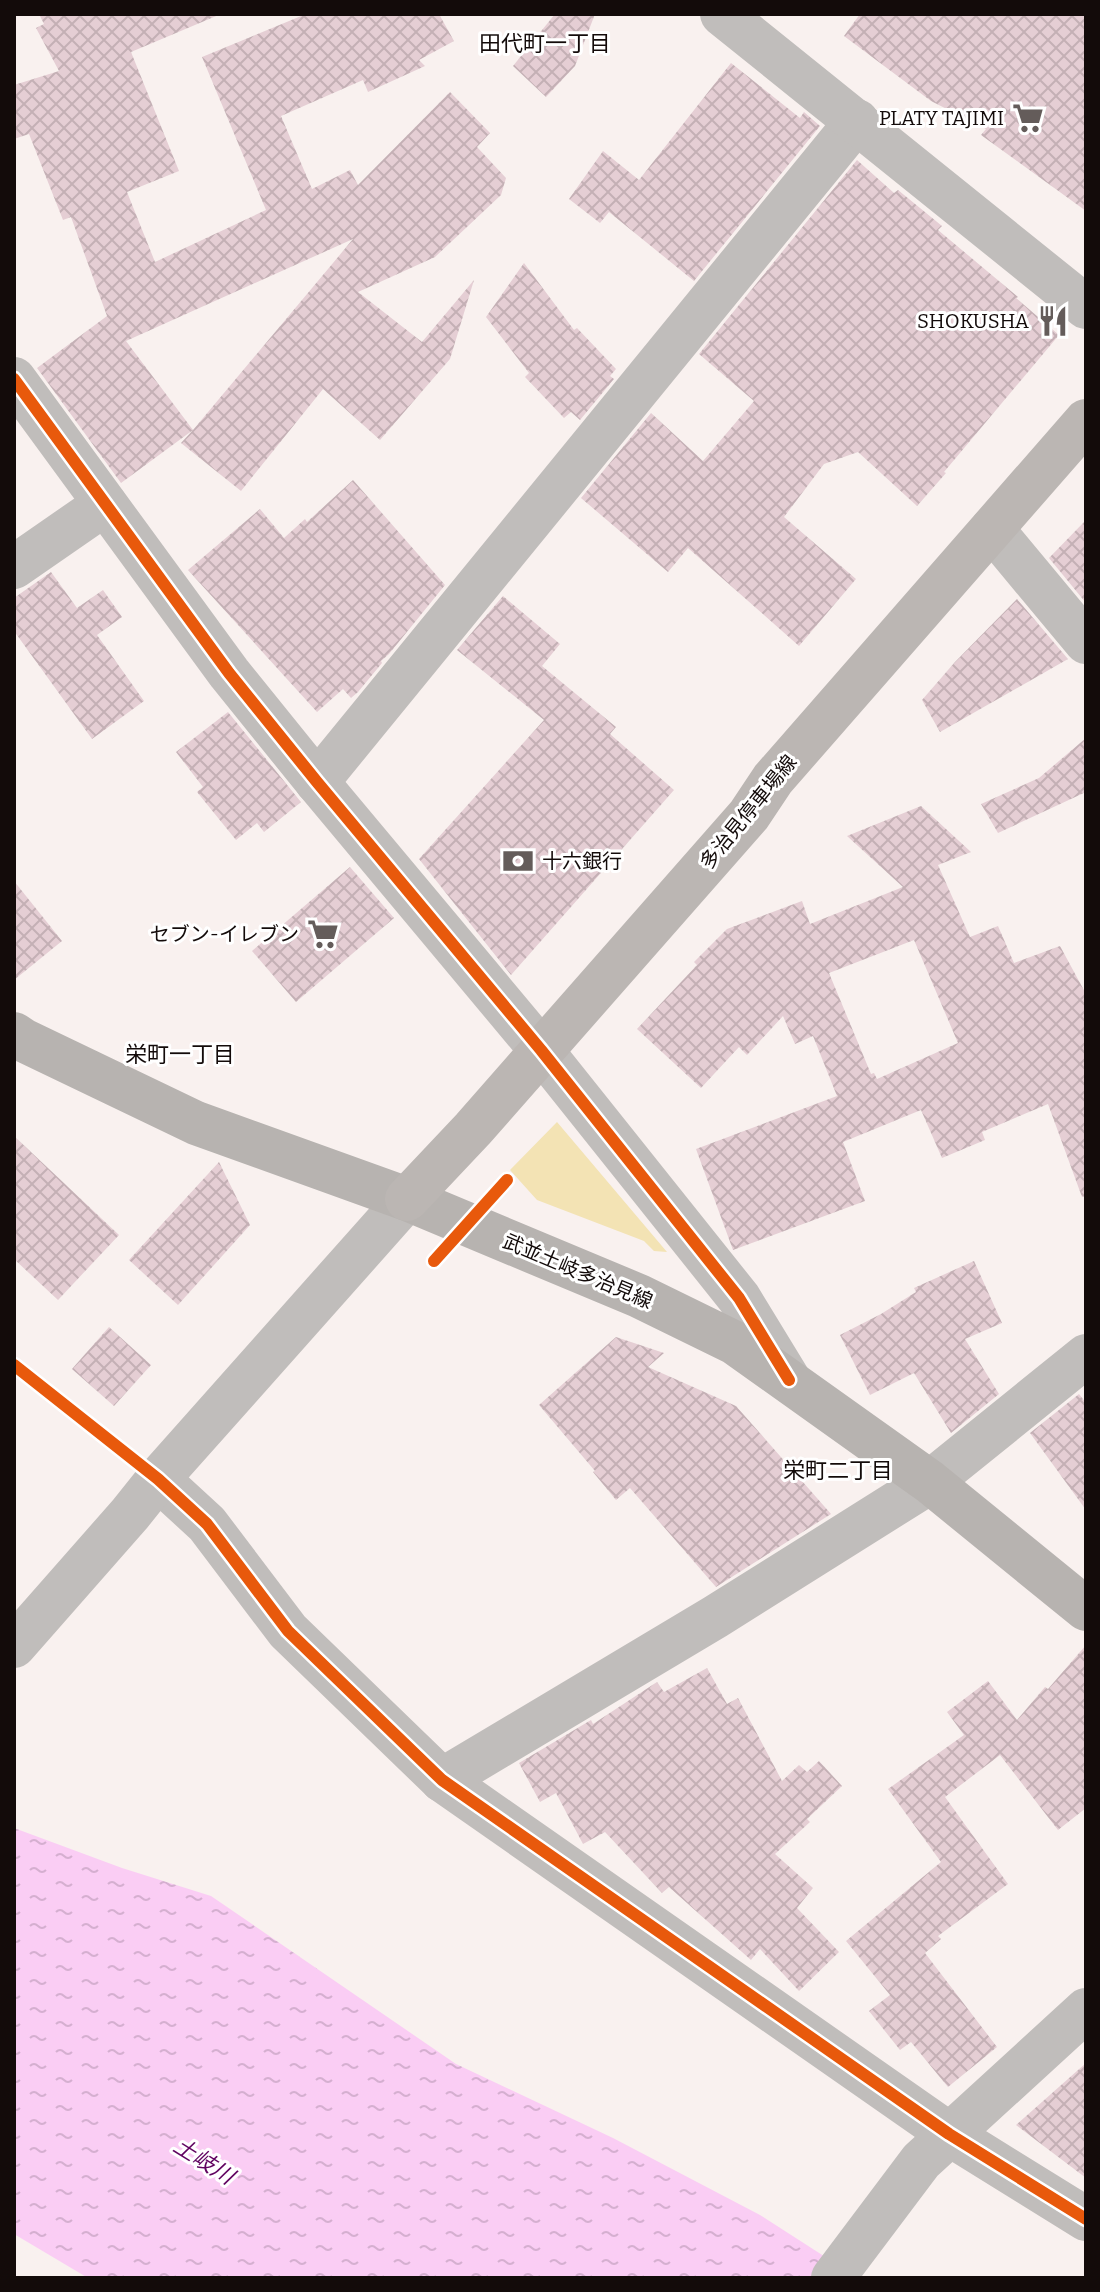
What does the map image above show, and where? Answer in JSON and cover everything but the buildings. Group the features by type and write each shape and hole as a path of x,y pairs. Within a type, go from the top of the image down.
{"main road":[{"name":"多治見停車場線","path":"407,1199 473,1129 749,815 773,779 1086,421"},
{"name":"武並土岐多治見線","path":"14,1034 196,1123 407,1199 639,1296 735,1343 930,1482 1086,1609"}],"street":[{"path":"722,14 1086,307"},
{"path":"317,782 857,121"},
{"path":"14,379 229,673 541,1050 739,1298 789,1380"},
{"path":"14,567 105,504"},
{"path":"992,529 1086,642"},
{"path":"14,1646 407,1199"},
{"path":"442,1780 715,1617 930,1482 1086,1356"},
{"path":"158,1479 207,1524 288,1631 442,1780 935,2148 1086,2219"},
{"path":"833,2278 935,2148 1086,2010"}],"shaded area":[{"path":"557,1122 667,1252 654,1251 644,1241 537,1200 510,1170"}],"water":[{"name":"土岐川","path":"14,1828 122,1868 211,1896 456,2064 613,2138 760,2215 858,2278 88,2278 14,2234"}],"cycle path":[{"path":"14,379 229,673 541,1050 739,1298 789,1380"},
{"path":"434,1261 507,1180"},
{"path":"14,1365 158,1479 207,1524 288,1631 442,1780 949,2134 1086,2219"}],"place":[{"name":"PLATY TAJIMI","path":"1028,118"},
{"name":"SHOKUSHA","path":"1053,321"},
{"name":"十六銀行","path":"518,861"},
{"name":"セブン-イレブン","path":"323,934"}],"district":[{"name":"田代町一丁目","path":"545,43"},
{"name":"栄町一丁目","path":"180,1054"},
{"name":"栄町二丁目","path":"838,1470"}]}
